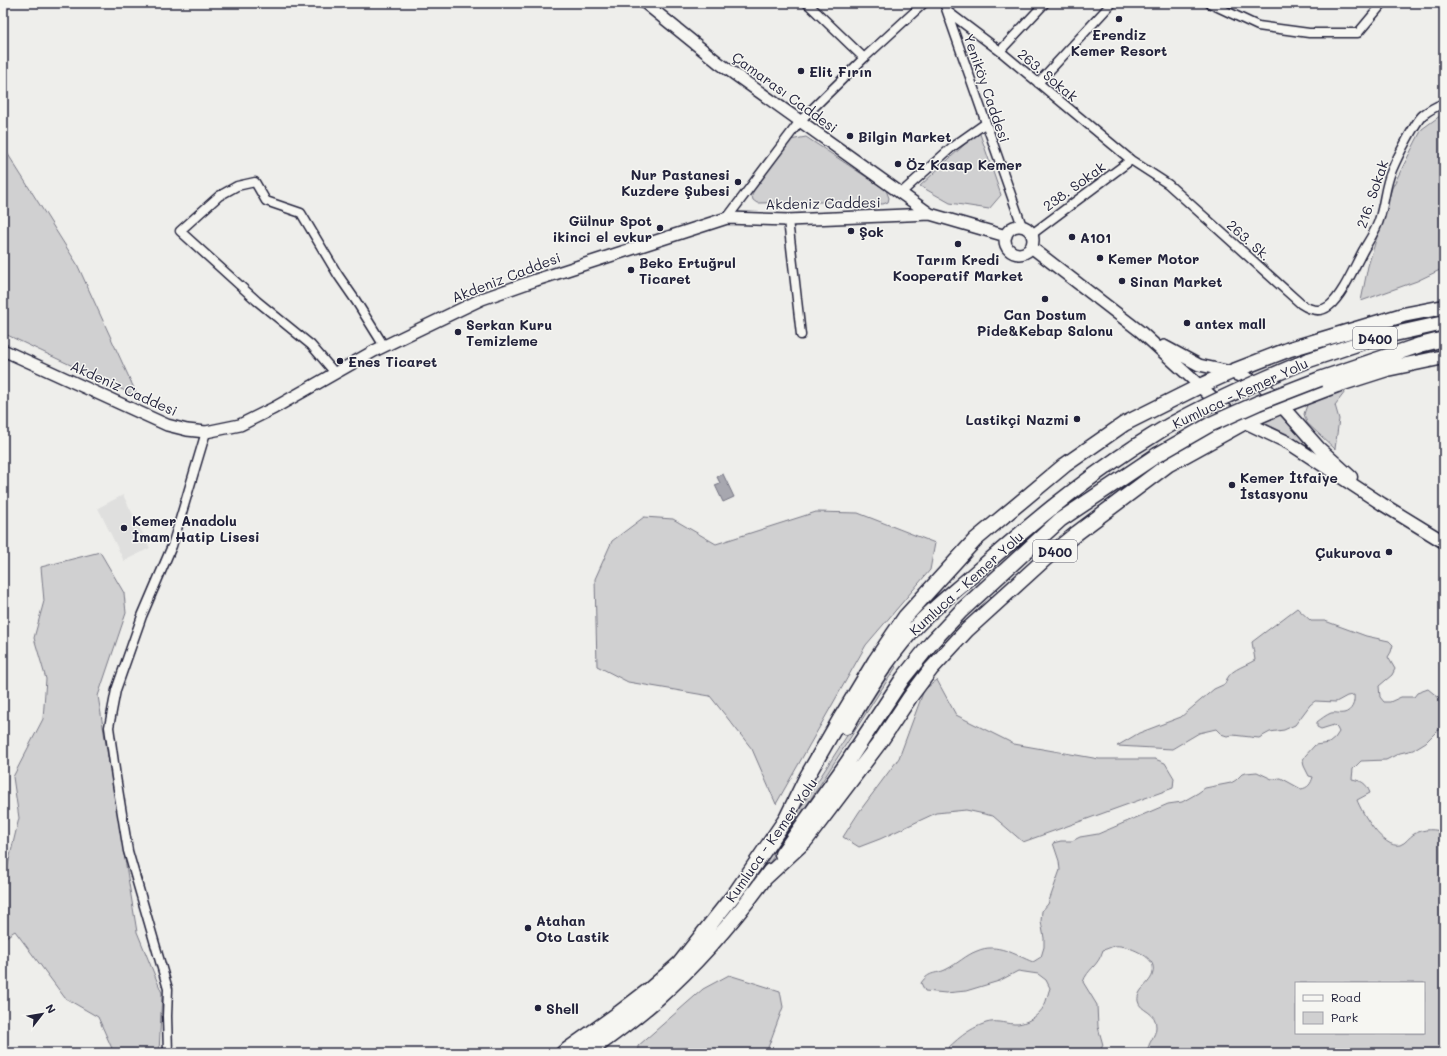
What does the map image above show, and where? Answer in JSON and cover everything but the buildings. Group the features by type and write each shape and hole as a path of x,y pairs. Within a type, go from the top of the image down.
{"highway":[{"path":"785,821 806,778 875,661 905,617 975,540 1065,465 1124,424 1231,372 1290,349 1403,315 1444,307"},
{"name":"Kumluca - Kemer Yolu","path":"563,1053 649,990 679,964 736,892 785,821 872,685 898,648 929,614 1057,502 1105,466 1179,420 1261,380 1309,360 1372,339 1444,323"},
{"name":"Kumluca - Kemer Yolu","path":"587,1053 657,999 686,971 736,916 847,763 903,678 932,642 961,611 1060,520 1157,455 1211,424 1258,403 1320,379 1420,345 1444,339"},
{"name":"Kumluca - Kemer Yolu","path":"765,878 806,840 880,742 931,669 967,630 1045,559 1124,498 1169,464 1245,422 1337,385 1387,369 1444,357"}],"main road":[{"path":"1231,372 1263,386 1319,448 1382,504"},
{"path":"1200,386 1223,408 1245,422 1289,443 1382,504 1444,542"}],"street":[{"name":"Çamarası Caddesi","path":"645,3 719,63 930,214"},
{"path":"808,3 864,58"},
{"path":"727,218 800,121 864,58 924,3"},
{"path":"1000,51 1046,3"},
{"path":"1038,83 1112,3"},
{"path":"1209,3 1258,26 1309,33 1358,33 1383,3"},
{"name":"263. Sokak","path":"945,7 1131,160"},
{"name":"Yeniköy Caddesi","path":"945,7 1022,226"},
{"name":"216. Sokak","path":"1347,282 1363,250 1376,229 1387,181 1416,125 1422,115 1444,103"},
{"path":"901,193 952,147 986,123"},
{"name":"238. Sokak","path":"1032,234 1131,160"},
{"name":"263. Sk.","path":"1131,160 1168,184 1308,309 1315,311 1322,310 1329,306 1347,282"},
{"path":"336,373 311,345 257,301 180,230 219,196 237,186 255,182 266,201 301,213 338,275 384,346"},
{"name":"Akdeniz Caddesi","path":"3,350 167,425 187,430 206,432 240,425 274,408 384,346 488,297 727,218 788,220 930,214 1006,236"},
{"path":"788,220 801,335"},
{"path":"1022,226 1028,229 1032,234 1033,243 1027,252 1020,254 1014,253 1008,249 1005,243 1009,230 1015,227 1022,226"},
{"path":"1031,247 1141,332 1200,386"},
{"path":"1141,332 1173,352 1199,365 1231,372"},
{"path":"168,1053 168,989 128,851 109,727 116,690 142,616 172,546 206,432"}],"shaded area":[{"path":"723,474 734,497 723,502 715,485 720,483 717,477"},
{"name":"Kemer Anadolu İmam Hatip Lisesi","path":"123,495 150,548 124,561 98,508"}],"green space":[{"path":"1444,113 1444,268 1417,281 1361,301 1368,266 1392,188 1422,129"},
{"path":"979,131 1001,195 989,209 950,203 920,186"},
{"path":"806,137 886,190 889,198 888,202 883,204 821,202 757,203 753,200 752,196 754,187 790,140"},
{"path":"3,148 77,264 138,397 3,333"},
{"path":"1348,388 1335,405 1339,419 1335,449 1307,423 1304,414 1308,402"},
{"path":"1278,413 1309,447 1308,450 1287,434 1260,421"},
{"path":"816,512 858,513 935,543 930,570 866,645 776,804 752,749 710,696 628,682 597,666 595,579 612,541 644,517 673,519 716,544"},
{"path":"100,552 124,593 126,613 98,696 137,932 162,993 159,1053 114,1053 98,1017 65,998 15,931 3,939 3,886 19,818 13,777 43,719 46,679 34,638 44,601 41,567"},
{"path":"1297,608 1311,621 1325,621 1366,636 1389,641 1393,645 1388,657 1395,669 1392,675 1379,686 1380,697 1384,702 1390,702 1401,697 1414,697 1417,693 1428,689 1444,702 1444,728 1437,731 1426,742 1413,750 1400,753 1386,760 1361,761 1353,769 1352,779 1358,780 1367,786 1370,793 1357,800 1363,813 1374,829 1380,836 1393,845 1400,845 1414,834 1425,830 1437,830 1444,833 1444,1053 1147,1053 1156,1030 1156,1022 1151,1015 1139,1005 1138,996 1152,977 1153,966 1148,958 1143,954 1124,947 1114,946 1103,950 1101,956 1085,977 1083,982 1097,1005 1098,1027 1103,1045 1099,1053 943,1053 963,1035 980,1025 993,1022 1014,1024 1023,1023 1042,1010 1050,988 1046,980 1038,974 1018,971 999,981 966,991 946,993 925,991 921,983 930,974 943,971 969,955 984,949 992,948 1006,950 1033,962 1041,957 1044,947 1041,921 1042,911 1048,904 1060,870 1059,861 1053,843 1072,841 1080,837 1098,834 1168,804 1182,802 1205,788 1231,783 1242,774 1246,773 1257,772 1272,779 1281,778 1301,789 1306,788 1310,784 1313,777 1309,776 1304,766 1303,760 1305,756 1315,745 1329,743 1339,732 1334,725 1321,729 1317,727 1317,722 1331,713 1347,712 1351,709 1354,701 1354,695 1347,696 1336,702 1315,701 1310,705 1295,725 1284,730 1270,732 1259,738 1233,735 1227,736 1221,734 1216,729 1199,733 1172,749 1117,746 1139,733 1181,717 1214,689 1225,684 1233,672 1255,660 1252,642"},
{"path":"893,664 896,667 770,862 724,923 621,1021 578,1053 570,1053 720,921 767,860"},
{"path":"937,680 956,715 1014,744 1099,759 1155,759 1165,763 1174,778 1173,788 1023,842 993,816 966,810 936,813 859,847 843,837 859,812 899,758 924,690"},
{"path":"729,975 780,991 783,1007 766,1053 638,1053 638,1046 703,989"}],"place":[{"name":"Erendiz Kemer Resort","path":"1119,19"},
{"name":"Elit Fırın","path":"801,71"},
{"name":"Bilgin Market","path":"850,136"},
{"name":"Öz Kasap Kemer","path":"898,164"},
{"name":"Nur Pastanesi Kuzdere Şubesi","path":"738,182"},
{"name":"Gülnur Spot ikinci el evkur","path":"660,228"},
{"name":"Şok","path":"851,231"},
{"name":"A101","path":"1072,237"},
{"name":"Tarım Kredi Kooperatif Market","path":"958,244"},
{"name":"Kemer Motor","path":"1100,258"},
{"name":"Beko Ertuğrul Ticaret","path":"631,270"},
{"name":"Sinan Market","path":"1122,281"},
{"name":"Can Dostum Pide&Kebap Salonu","path":"1045,299"},
{"name":"antex mall","path":"1187,323"},
{"name":"Serkan Kuru Temizleme","path":"458,332"},
{"name":"Enes Ticaret","path":"340,361"},
{"name":"Lastikçi Nazmi","path":"1077,419"},
{"name":"Kemer İtfaiye İstasyonu","path":"1232,485"},
{"name":"Kemer Anadolu İmam Hatip Lisesi","path":"124,528"},
{"name":"Çukurova","path":"1389,552"},
{"name":"Atahan Oto Lastik","path":"528,928"},
{"name":"Shell","path":"538,1008"}]}
